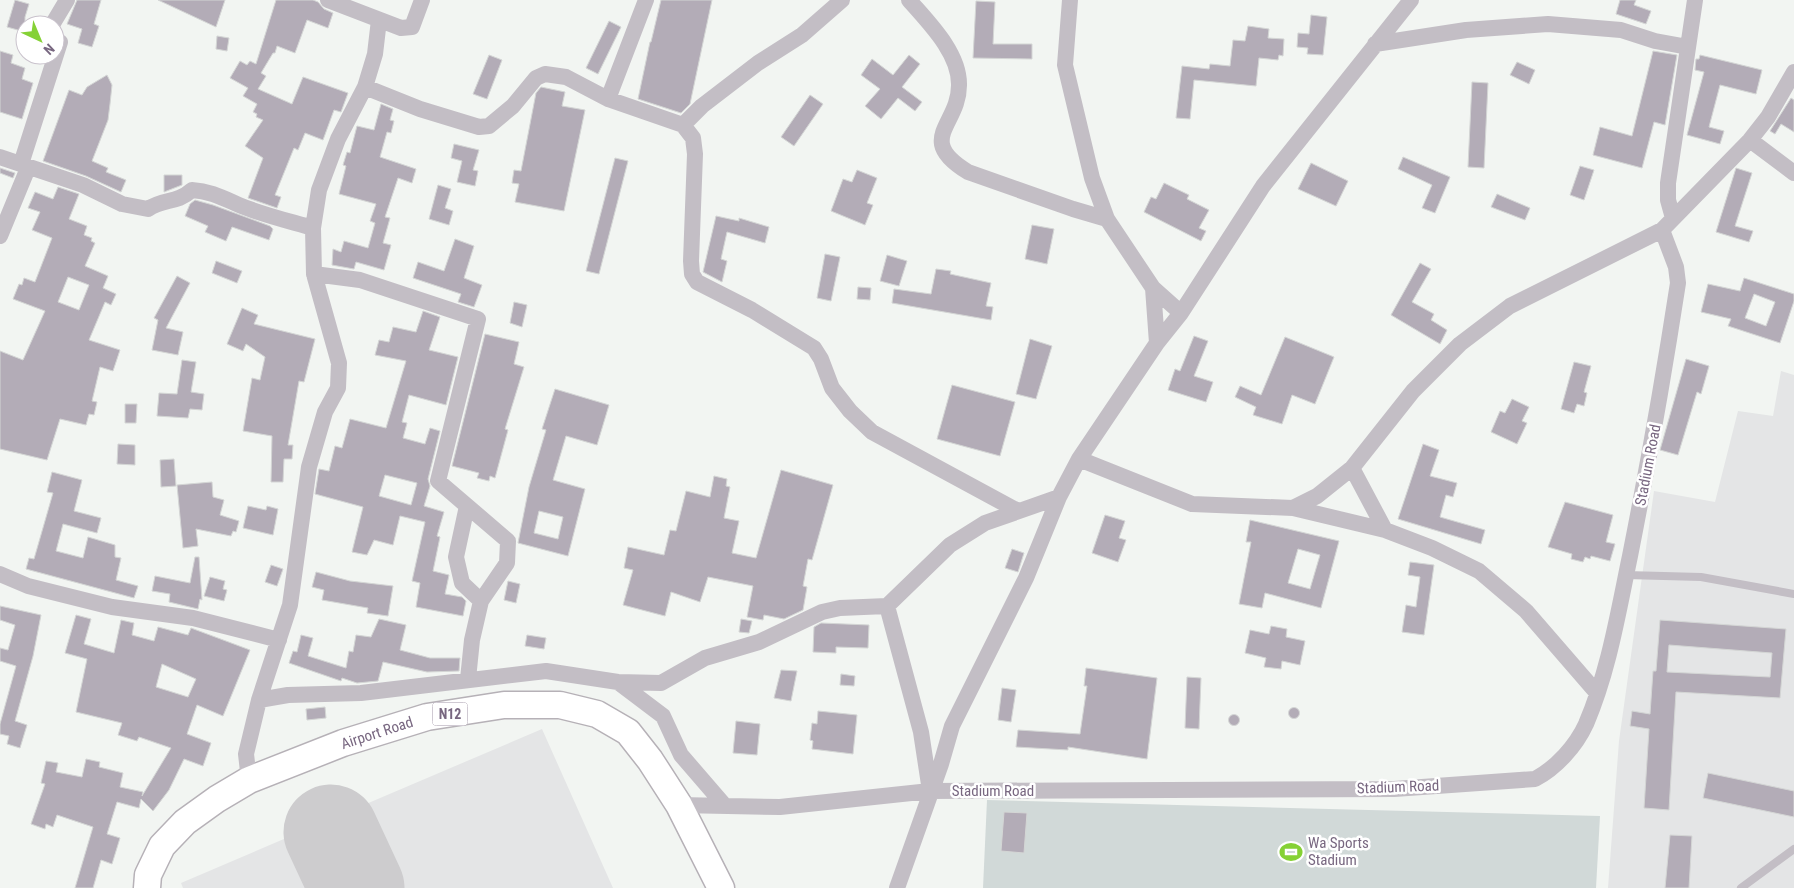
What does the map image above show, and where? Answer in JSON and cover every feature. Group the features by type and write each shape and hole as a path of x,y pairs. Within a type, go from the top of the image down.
{"highway":[{"name":"Airport Road","path":"147,888 148,875 162,846 185,822 217,799 249,780 343,743 427,717 504,705 560,705 597,714 628,732 650,760 679,805 721,888"}],"street":[{"path":"58,15 67,0"},
{"path":"328,0 401,28 412,27 422,0"},
{"path":"608,99 646,0"},
{"path":"684,126 702,106 758,62 802,35 842,0"},
{"path":"909,0 928,22 949,52 956,66 959,83 957,104 942,132 941,143 953,162 968,172 1107,219"},
{"path":"1070,0 1066,64 1092,178 1107,219 1153,288 1181,314"},
{"path":"897,888 941,764 952,726 1026,578 1059,497 1079,459 1157,343 1181,314 1263,186 1411,0"},
{"name":"Stadium Road","path":"679,805 780,807 930,791 1394,789 1535,779 1560,762 1585,726 1607,665 1661,395 1678,283 1668,224 1668,183 1695,0"},
{"path":"249,780 246,754 259,700 290,605 309,467 325,412 338,388 339,363 314,274 314,228 318,190 338,139 365,87 376,54 379,20"},
{"path":"1375,44 1466,30 1548,24 1621,30 1655,41 1688,47"},
{"path":"0,236 25,166 54,65"},
{"path":"1294,508 1317,496 1352,468 1413,391 1460,344 1510,306 1668,224 1750,140 1768,117 1794,72"},
{"path":"365,87 420,109 478,127 489,126 513,106 536,78 545,74 566,77 608,99 684,126 692,138 695,154 691,261 692,274 697,282 752,310 814,348 821,358 832,388 850,411 872,432 1018,511"},
{"path":"1750,140 1794,173"},
{"path":"0,157 83,185 122,204 148,209 158,202 182,199 192,190 200,190 220,195 239,205 314,228"},
{"path":"314,274 360,280 478,318 438,481 508,541 507,563 481,601 472,640 468,679"},
{"path":"1153,288 1157,343"},
{"path":"1079,459 1192,504 1294,508 1385,530 1432,548 1479,571 1526,610 1597,693"},
{"path":"1352,468 1385,530"},
{"path":"259,700 288,695 361,693 546,671 618,682 661,683 705,658 758,642 822,612 840,608 888,606 950,545 986,523 1059,497"},
{"path":"467,506 456,557 462,583 481,601"},
{"path":"0,574 28,586 112,607 193,618 280,640"},
{"path":"888,606 921,732 930,791"},
{"path":"618,682 663,716 681,755 725,806"}],"lane":[{"path":"1626,575 1701,577 1794,594"},
{"path":"1741,888 1794,849"}],"shaded area":[{"path":"1781,371 1794,375 1794,888 1608,888 1619,741 1654,491 1715,502 1738,411 1773,416"},
{"path":"542,729 613,888 183,888 181,883"},
{"name":"Wa Sports Stadium","path":"987,800 1600,816 1596,888 983,888"}],"building":[{"path":"15,0 29,4 26,15 15,15 15,29 7,27"},
{"path":"77,0 101,0 94,24 99,26 92,47 78,43 82,29 67,24"},
{"path":"158,0 225,0 216,27"},
{"path":"276,0 313,0 318,2 324,9 333,13 328,28 307,20 295,53 277,46 275,53 273,53 261,73 266,76 258,89 292,104 303,77 348,93 341,112 334,110 323,140 305,133 298,150 294,148 275,195 281,197 277,208 248,198 263,158 245,146 263,120 256,117 257,114 253,112 257,104 243,96 248,88 230,78 240,61 247,65 250,61 256,64"},
{"path":"661,0 712,0 690,104 681,113 638,99"},
{"path":"1620,0 1636,0 1634,5 1651,11 1646,24 1616,14"},
{"path":"976,1 995,2 993,44 1032,44 1032,59 973,58"},
{"path":"1311,15 1327,17 1323,55 1307,54 1308,48 1297,47 1298,33 1309,34"},
{"path":"609,21 621,27 598,74 586,68"},
{"path":"1248,26 1269,29 1268,38 1284,39 1283,56 1279,55 1278,60 1259,58 1256,86 1194,80 1190,119 1176,118 1182,66 1209,69 1210,64 1230,66 1233,40 1245,41"},
{"path":"217,36 229,38 227,51 216,49"},
{"path":"0,51 13,55 11,63 25,68 22,79 33,83 22,119 0,112"},
{"path":"1653,51 1677,55 1665,125 1654,122 1642,168 1593,155 1600,127 1632,136"},
{"path":"489,55 502,60 487,99 473,94"},
{"path":"909,55 920,64 902,87 922,102 915,111 898,98 881,119 865,106 880,89 861,75 872,59 893,75"},
{"path":"1700,55 1762,70 1756,94 1720,85 1709,127 1724,131 1720,144 1687,135 1704,72 1695,70 1696,59 1699,59"},
{"path":"1517,62 1535,70 1529,84 1510,75"},
{"path":"107,75 112,85 108,120 92,161 108,168 106,172 126,180 121,192 86,176 43,161 69,90 82,95 87,87"},
{"path":"1472,82 1488,83 1484,168 1468,167"},
{"path":"541,87 565,92 562,106 585,110 564,211 515,202 519,184 512,183 514,170 521,171 536,93"},
{"path":"810,95 823,104 794,146 781,137"},
{"path":"1791,98 1794,100 1794,132 1781,124 1775,134 1770,131"},
{"path":"381,104 393,109 390,120 394,121 391,133 387,132 380,157 416,169 412,183 398,178 385,217 390,218 383,243 391,245 384,270 356,262 354,269 332,265 333,249 341,252 344,241 368,248 375,223 370,221 376,204 339,194 346,166 343,165 347,152 350,153 357,126 374,130"},
{"path":"454,144 479,150 473,170 478,171 475,186 457,182 462,161 451,158"},
{"path":"1403,157 1450,177 1435,213 1422,208 1432,185 1398,169"},
{"path":"615,158 628,161 599,274 586,271"},
{"path":"1311,163 1348,181 1336,206 1298,189"},
{"path":"1580,166 1594,170 1584,200 1570,195"},
{"path":"0,168 15,173 13,178 0,173"},
{"path":"1736,168 1752,173 1735,226 1753,231 1749,242 1716,232"},
{"path":"857,170 877,178 867,203 873,205 865,225 831,211 843,179 852,182"},
{"path":"164,175 182,175 182,185 164,192"},
{"path":"1164,183 1189,195 1187,199 1209,210 1199,228 1206,231 1201,241 1144,212 1151,197 1156,199"},
{"path":"438,185 451,189 445,208 453,211 449,225 429,219"},
{"path":"58,187 79,194 69,219 87,226 84,235 92,238 91,241 95,243 85,266 108,276 103,288 116,294 111,305 105,302 89,340 120,350 113,371 100,367 92,401 97,402 94,415 89,414 86,425 60,419 47,460 0,449 0,351 23,360 45,311 13,299 19,284 22,285 24,278 35,282 52,238 32,230 40,212 28,208 35,192 53,199","holes":["68,277 89,285 79,310 58,302"]},
{"path":"1497,194 1530,208 1525,220 1491,207"},
{"path":"195,200 270,226 273,229 269,240 232,227 226,241 205,232 208,226 185,216 190,204"},
{"path":"716,216 739,221 739,218 769,227 765,243 727,232 721,259 727,261 722,282 703,272"},
{"path":"1032,225 1054,229 1047,264 1025,259"},
{"path":"455,239 474,246 464,278 482,285 474,307 458,302 461,294 413,278 418,262 444,271"},
{"path":"825,254 840,257 831,301 817,298"},
{"path":"887,255 907,261 899,286 880,281"},
{"path":"216,261 242,271 237,283 212,273"},
{"path":"1420,263 1431,269 1412,302 1434,314 1431,320 1447,330 1440,344 1391,315"},
{"path":"936,269 951,271 950,274 991,283 986,306 993,307 991,320 892,303 894,289 931,294"},
{"path":"177,276 190,283 166,328 183,332 178,355 152,350 158,320 154,318"},
{"path":"1744,278 1794,294 1794,301 1780,343 1728,326 1731,319 1701,312 1708,284 1740,291","holes":["1754,294 1775,302 1766,326 1745,318"]},
{"path":"858,287 871,288 870,300 857,299"},
{"path":"514,302 527,305 522,327 510,323"},
{"path":"242,308 258,315 254,324 315,339 304,382 299,381 288,445 293,445 292,459 284,459 283,482 271,482 272,436 243,431 252,378 260,380 265,357 246,344 243,351 227,344"},
{"path":"423,311 440,317 429,350 458,357 446,405 409,395 402,422 407,423 403,438 425,444 430,428 440,431 428,479 430,486 424,506 444,512 437,536 440,537 433,571 449,575 445,594 462,597 466,601 463,616 416,607 420,583 412,581 425,522 400,516 393,545 374,540 367,555 352,552 363,507 315,494 319,469 329,471 335,446 342,448 350,419 386,428 406,361 375,355 379,340 389,342 393,327 416,332","holes":["385,475 417,483 411,505 379,496"]},
{"path":"485,334 519,342 514,364 524,367 505,429 508,430 495,478 490,476 489,481 477,478 479,473 452,466"},
{"path":"1194,336 1208,341 1194,376 1213,382 1206,402 1168,390 1175,369 1180,371"},
{"path":"1285,337 1334,357 1315,404 1292,395 1282,424 1253,415 1256,407 1235,397 1240,386 1261,395"},
{"path":"1030,339 1052,346 1036,399 1016,394"},
{"path":"1686,359 1709,366 1701,394 1697,392 1678,455 1660,450"},
{"path":"182,360 196,362 191,392 204,394 202,410 190,409 188,418 157,416 159,393 177,394"},
{"path":"1574,362 1591,366 1584,392 1587,393 1584,406 1577,404 1574,413 1561,409"},
{"path":"952,385 1015,402 1000,456 937,439"},
{"path":"555,389 609,405 597,445 566,436 553,480 585,489 568,556 518,543 529,487 546,430 542,429","holes":["539,511 563,517 558,539 534,533"]},
{"path":"1512,399 1529,407 1522,421 1527,423 1517,444 1491,432 1500,411 1505,413"},
{"path":"125,404 137,404 136,423 125,423"},
{"path":"118,444 135,445 135,465 117,464"},
{"path":"1423,444 1439,450 1430,476 1457,483 1453,497 1446,495 1440,517 1485,530 1481,544 1398,519"},
{"path":"174,459 176,486 161,487 160,460"},
{"path":"781,470 833,485 812,560 808,559 803,586 807,587 803,610 784,619 764,615 763,620 747,617 753,586 708,577 700,602 671,592 665,616 623,605 633,570 624,568 628,547 664,555 670,530 676,531 686,491 710,497 714,476 727,479 726,486 730,487 724,518 739,521 732,553 756,558"},
{"path":"52,472 82,480 74,511 101,518 97,533 63,524 56,551 83,558 88,537 115,545 115,557 121,558 116,580 138,586 134,598 26,569 29,558 34,559 53,493 47,492"},
{"path":"212,482 213,497 224,500 220,515 239,521 236,532 233,531 231,536 196,529 198,546 183,548 177,485"},
{"path":"1565,502 1613,515 1606,542 1615,544 1610,561 1591,556 1590,559 1585,557 1583,562 1571,559 1572,554 1548,547"},
{"path":"248,506 266,510 267,506 278,509 273,535 243,528"},
{"path":"1105,515 1125,521 1119,538 1126,540 1118,562 1092,553"},
{"path":"1250,520 1339,541 1321,608 1265,593 1262,608 1239,604 1251,542 1246,542","holes":["1298,549 1320,555 1310,589 1288,583"]},
{"path":"1012,549 1024,553 1018,572 1005,568"},
{"path":"195,557 199,557 202,600 200,599 198,609 169,602 170,594 152,591 155,576 190,583"},
{"path":"1410,562 1434,565 1424,635 1402,632 1406,605 1416,607 1420,577 1408,575"},
{"path":"271,565 283,569 277,586 265,582"},
{"path":"316,572 350,581 393,586 388,616 367,613 368,608 322,600 324,590 312,587"},
{"path":"210,577 225,581 223,589 227,590 224,601 204,596"},
{"path":"508,581 520,584 516,603 504,600"},
{"path":"0,606 41,615 33,656 15,721 27,725 20,748 7,744 9,736 0,734 0,724 16,666 0,661 0,648 8,650 15,625 0,620"},
{"path":"76,615 91,619 84,644 114,653 121,620 134,623 132,635 154,641 158,627 188,635 191,628 250,650 223,716 197,705 187,734 211,743 203,766 184,759 169,790 153,811 141,799 139,808 117,802 107,834 120,838 112,864 101,860 93,888 75,888 93,827 57,815 53,827 46,824 45,829 31,824 45,784 41,783 46,761 58,763 56,772 82,777 86,759 100,762 99,767 123,773 120,787 143,792 142,796 171,748 139,737 137,741 118,735 122,723 76,712 87,659 65,653","holes":["162,664 196,679 188,697 156,687"]},
{"path":"379,619 406,625 400,650 430,658 460,658 459,671 427,672 383,662 378,681 357,683 342,678 341,681 289,663 293,651 297,652 301,635 313,638 308,656 346,668 349,651 353,652 356,635 371,637"},
{"path":"741,619 752,621 749,633 739,632"},
{"path":"1660,620 1786,629 1780,698 1676,692 1669,810 1644,808 1649,729 1630,726 1632,711 1650,714 1653,671 1656,671","holes":["1669,645 1772,653 1770,677 1667,672"]},
{"path":"821,623 869,625 868,648 836,647 836,653 813,652 814,627"},
{"path":"1271,626 1287,629 1286,637 1305,641 1300,665 1282,661 1281,669 1264,667 1266,658 1245,653 1250,630 1269,634"},
{"path":"527,635 546,638 544,649 525,646"},
{"path":"1086,668 1157,678 1147,759 1068,747 1068,750 1016,747 1018,730 1080,734 1087,686 1084,686"},
{"path":"781,670 797,671 791,701 774,698"},
{"path":"841,674 855,676 854,686 840,685"},
{"path":"1187,677 1201,678 1199,729 1185,728"},
{"path":"1002,688 1016,690 1011,722 998,720"},
{"path":"325,707 326,718 307,720 306,709"},
{"path":"1294,707 1300,713 1294,719 1288,713"},
{"path":"818,711 857,715 853,754 812,749 813,741 810,740 812,723 817,724"},
{"path":"1234,714 1240,720 1234,726 1228,720"},
{"path":"736,721 760,724 757,755 733,753"},
{"path":"1708,773 1794,791 1794,817 1703,798"},
{"path":"1004,812 1027,813 1024,853 1001,851"},
{"path":"1670,835 1692,836 1689,888 1665,888"}],"runway":[{"path":"331,832 357,888"}],"place":[{"name":"Wa Sports Stadium","path":"1291,852"}]}
